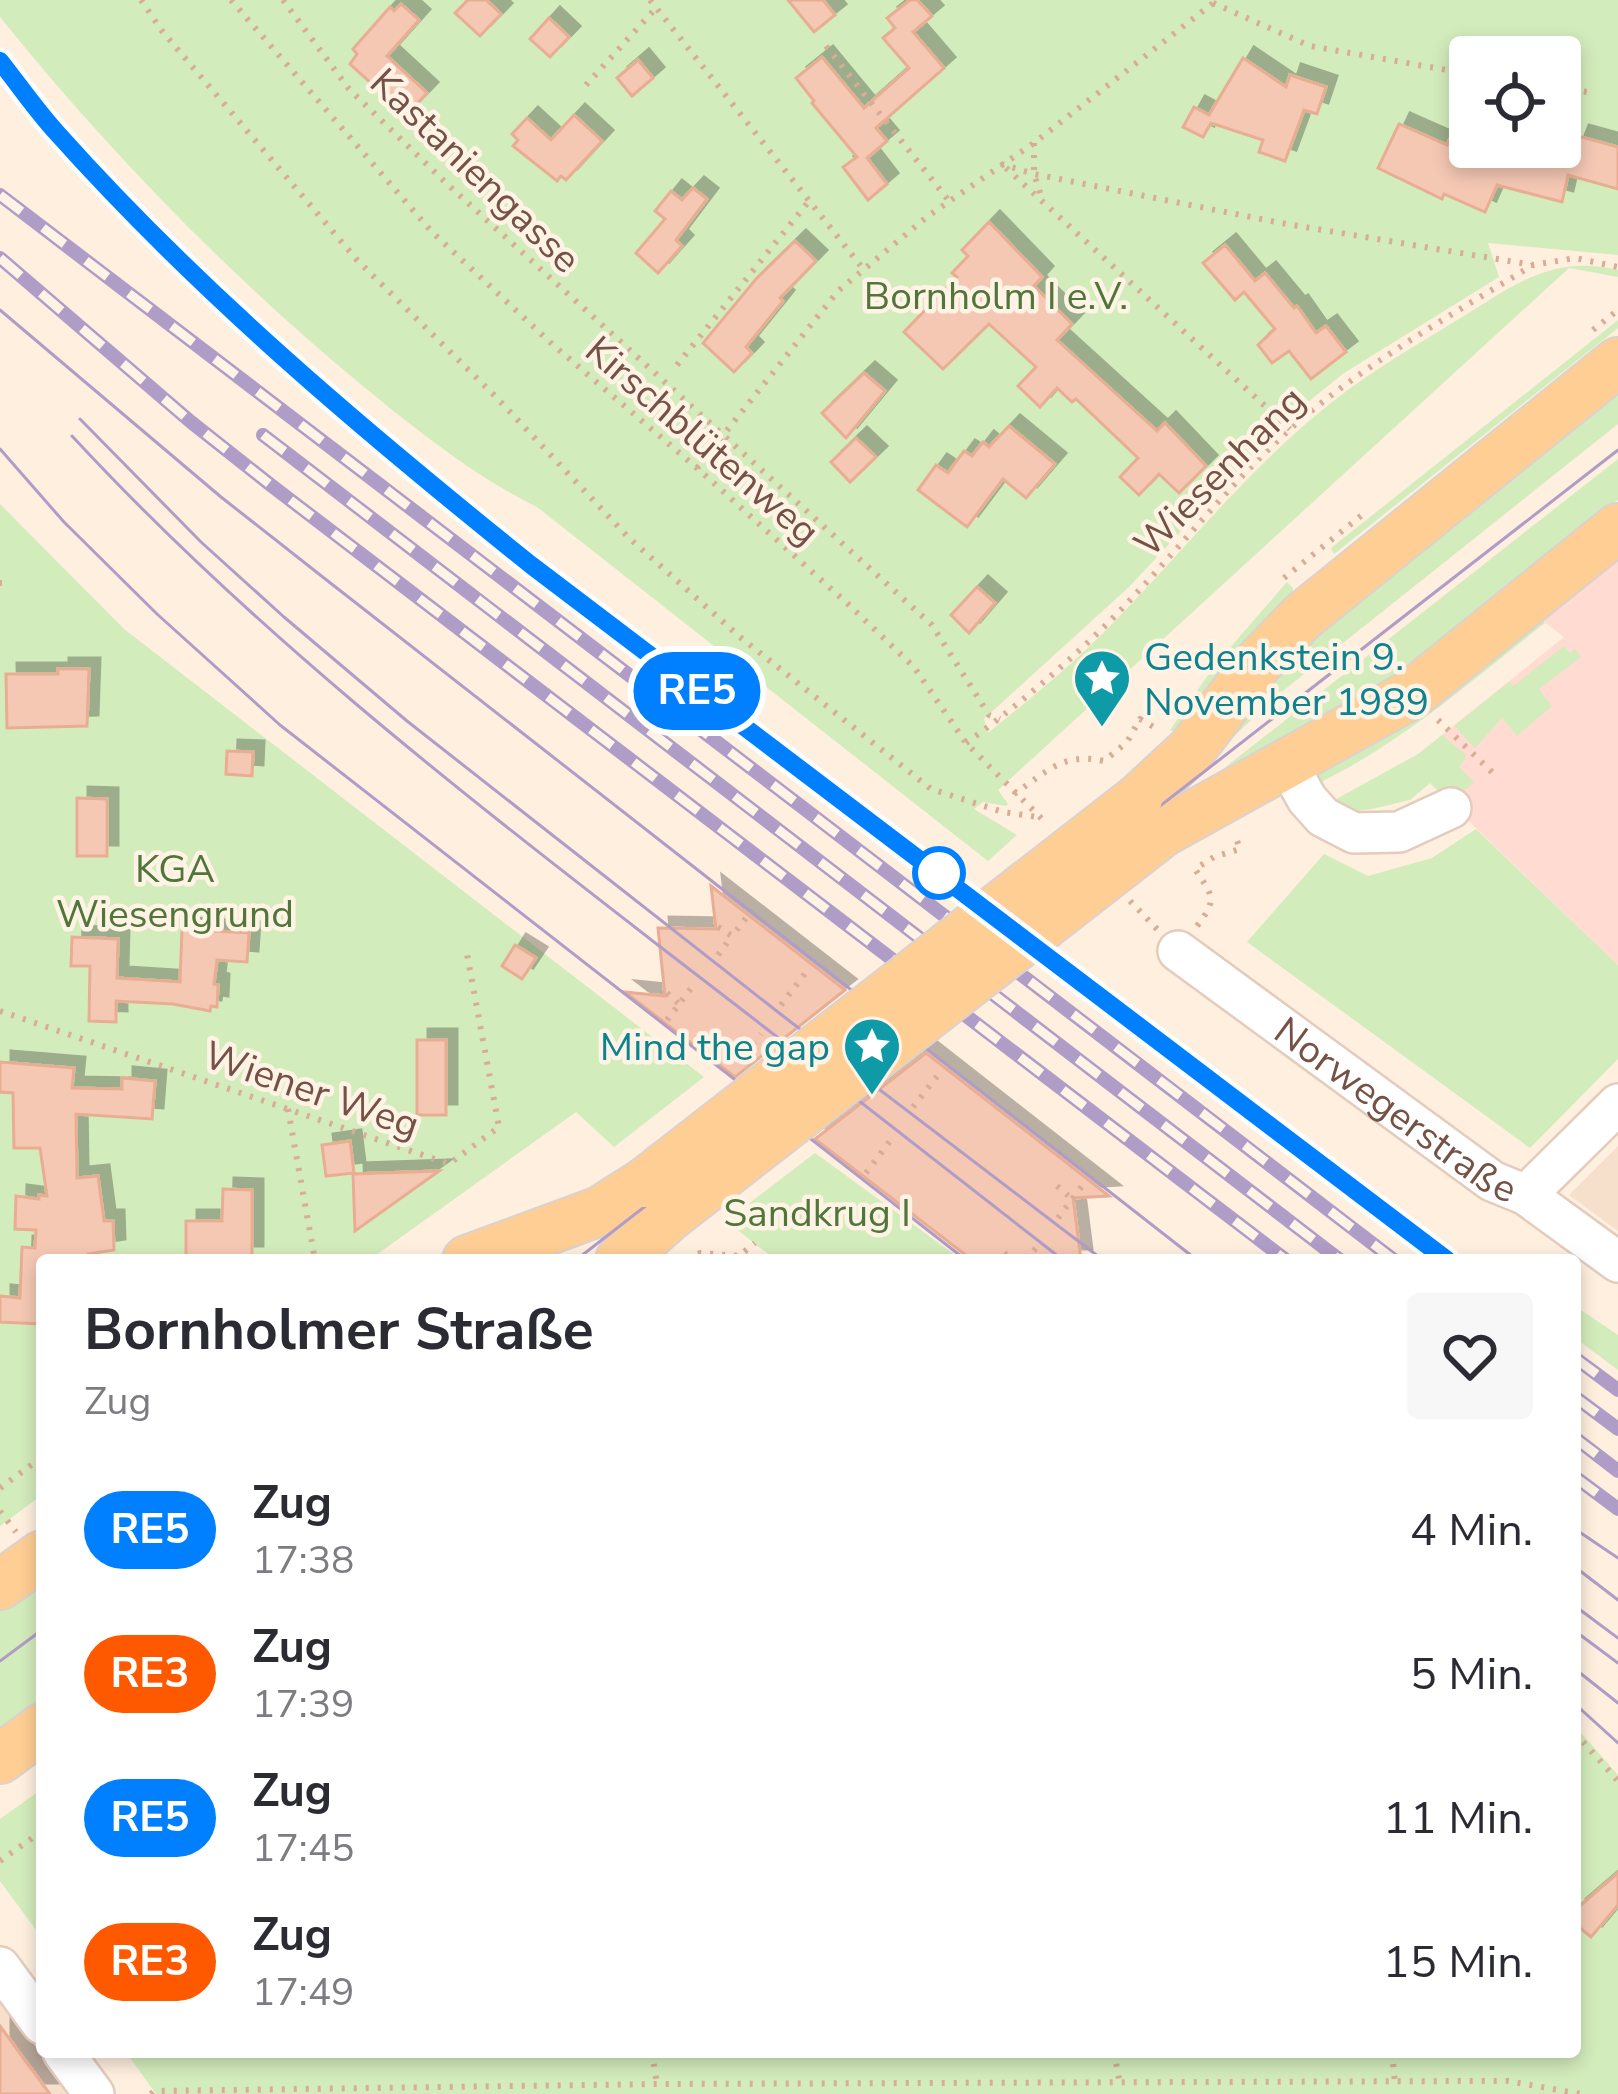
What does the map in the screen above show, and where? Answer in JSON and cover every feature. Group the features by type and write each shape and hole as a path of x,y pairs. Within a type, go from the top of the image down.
{"main road":[{"path":"627,1254 1151,816 1191,751 1256,665 1302,617 1618,362"},
{"path":"1151,816 1287,763 1412,694 1618,528"},
{"path":"483,1254 600,1211 667,1220"},
{"path":"0,1585 36,1559"},
{"path":"0,1759 36,1732"}],"street":[{"path":"1287,763 1323,817 1354,832 1399,832 1451,808"},
{"name":"Norwegerstraße","path":"1189,936 1492,1181 1526,1196 1618,1262"},
{"path":"1526,1196 1618,1103"},
{"path":"0,1967 36,2016"},
{"path":"67,2058 94,2094"}],"path":[{"path":"141,0 162,31 357,260 628,537 740,637 931,789 1003,812 1041,818"},
{"name":"Kirschblütenweg","path":"232,0 430,231 914,667 965,743 1058,834"},
{"name":"Kastaniengasse","path":"283,0 349,89 446,183 932,625 989,715 1000,719"},
{"path":"698,469 838,291 949,201 1034,143 1215,2 1310,46 1449,70"},
{"path":"586,85 653,4 864,270"},
{"path":"826,46 949,201"},
{"path":"1581,91 1587,92"},
{"path":"1034,143 1034,174 1043,202"},
{"path":"1001,164 1281,223 1533,265 1575,258 1618,267"},
{"path":"1001,164 1290,429"},
{"path":"676,365 809,201"},
{"name":"Wiesenhang","path":"965,743 1000,719 1106,625 1290,429 1382,360 1533,265"},
{"path":"1014,794 1063,761 1075,757 1104,760 1116,754 1140,719 1157,729"},
{"path":"1438,720 1496,776"},
{"path":"1189,936 1212,907 1211,894 1195,869 1240,848"},
{"path":"1127,898 1144,915"},
{"path":"718,955 746,918"},
{"path":"718,927 732,936"},
{"name":"Wiener Weg","path":"0,1011 448,1164 499,1127 467,954"},
{"path":"782,1005 793,984 810,968"},
{"path":"667,1020 695,983"},
{"path":"667,993 679,1004"},
{"path":"913,1107 942,1070"},
{"path":"288,1109 313,1254"},
{"path":"866,1173 893,1137"},
{"path":"1058,1218 1085,1182"},
{"path":"1057,1186 1072,1198"},
{"path":"667,1220 700,1253 713,1254"},
{"path":"741,1254 755,1243"},
{"path":"1031,1254 1036,1248"},
{"path":"0,1488 36,1461"},
{"path":"0,1511 8,1522"},
{"path":"1581,1740 1618,1781"},
{"path":"0,1861 36,1835"},
{"path":"653,2058 657,2084"},
{"path":"1115,2058 1120,2084"},
{"path":"1393,2058 1395,2083"},
{"path":"1465,2094 1475,2081"},
{"path":"151,2094 563,2090 657,2084 1508,2081 1581,2094"},
{"path":"987,2082 989,2094"}],"shaded area":[{"path":"1618,554 1618,965 1450,803 1458,766 1466,757 1442,735 1564,637 1539,618"},
{"path":"1618,1146 1618,1231 1569,1195"},
{"path":"0,1996 36,2045 36,2058 46,2058 72,2094 0,2094"}],"green space":[{"name":"Bornholm I e.V.","path":"0,0 1618,0 1618,255 1488,243 1499,277 1344,373 1283,422 1129,587 984,719 988,733 1086,650 1258,468 1349,389 1534,276 1573,266 1594,266 1618,270 1618,277 1569,268 998,790 1006,806 983,802 974,809 1017,835 988,861 537,507 467,466 358,382 262,298 83,115 0,17"},
{"path":"1618,320 1618,328 1334,554 1331,548"},
{"path":"1618,384 1618,424 1284,690 1207,761 1290,653"},
{"path":"1618,459 1618,500 1397,679 1221,777 1218,773"},
{"name":"KGA Wiesengrund","path":"0,504 124,629 704,1077 614,1147 576,1112 377,1254 36,1254 36,1499 0,1526"},
{"path":"1287,582 1293,588 1293,607 1178,734 1170,730 1215,665"},
{"path":"1540,619 1545,623 1433,712 1375,752 1312,786 1309,769"},
{"path":"1564,646 1581,657 1539,689 1552,706 1517,736 1502,718 1475,748 1454,726 1509,682 1513,686"},
{"path":"1442,735 1467,756 1459,767 1474,782 1450,803 1430,783 1410,800 1372,809 1349,812 1331,802 1418,754"},
{"path":"1476,829 1618,965 1618,1059 1530,1148 1247,942 1324,854 1368,876 1432,858"},
{"name":"Sandkrug I","path":"815,1153 954,1254 768,1254 726,1221"},
{"path":"1581,1310 1618,1335 1618,1370 1581,1342"},
{"path":"36,1578 36,1714 0,1740 0,1604"},
{"path":"1581,1733 1618,1775 1618,2094 156,2094 130,2058 1581,2058"},
{"path":"36,1793 36,1930 0,1881 0,1819"}],"building":[{"path":"468,0 486,0 501,14 480,36 455,13"},
{"path":"788,0 823,0 835,15 814,32"},
{"path":"910,0 917,0 932,16 913,32 944,68 876,128 887,141 867,158 887,184 868,200 843,167 857,157 796,78 822,57 864,108 909,68 883,38 895,28 887,18"},
{"path":"401,4 419,20 387,56 427,93 406,115 350,64 357,54 353,49 390,7 394,11"},
{"path":"549,18 569,37 550,57 530,39"},
{"path":"1243,58 1286,87 1290,75 1326,87 1317,114 1304,110 1285,161 1259,152 1263,140 1211,123 1203,137 1183,127 1194,107 1209,115"},
{"path":"638,60 653,78 632,96 617,78"},
{"path":"574,115 602,141 566,180 561,176 557,181 513,146 518,140 512,134 527,118 551,140"},
{"path":"1399,124 1447,145 1449,141 1449,168 1581,168 1581,137 1618,147 1618,189 1568,175 1562,202 1497,185 1485,212 1444,194 1442,199 1378,168"},
{"path":"693,188 707,199 676,240 682,246 658,273 636,253 665,219 655,211 671,191 682,200"},
{"path":"989,222 1042,277 1034,286 1072,324 1057,340 1157,431 1165,423 1206,466 1179,493 1159,474 1139,495 1120,477 1138,458 1076,399 1072,402 1057,388 1040,407 1018,386 1036,367 989,324 943,369 904,332 957,277 952,273 968,256 962,250"},
{"path":"795,241 816,261 780,298 783,301 746,347 752,353 734,372 703,343"},
{"path":"1225,245 1255,281 1265,273 1316,333 1326,326 1346,352 1311,379 1289,351 1272,363 1258,345 1275,329 1244,292 1235,300 1203,263"},
{"path":"864,373 885,391 846,438 822,413"},
{"path":"1009,426 1055,464 1026,498 1003,479 967,527 918,490 936,465 948,473 964,451 972,456 983,442 989,447"},
{"path":"856,438 876,457 850,482 831,462"},
{"path":"977,587 995,603 969,633 951,615"},
{"path":"58,669 89,669 87,726 7,728 6,674 58,674"},
{"path":"227,751 253,752 252,776 226,774"},
{"path":"77,798 107,799 107,856 77,856"},
{"path":"711,886 845,990 735,1077 625,992 665,996 658,928 716,929"},
{"path":"182,929 249,933 247,962 217,960 217,1007 211,1006 210,1011 116,1001 116,1022 89,1021 90,966 71,966 72,937 118,939 117,978 180,982"},
{"path":"515,945 536,958 522,979 502,966"},
{"path":"417,1040 446,1040 446,1115 417,1115"},
{"path":"926,1053 1109,1196 1073,1198 1080,1254 964,1254 815,1139"},
{"path":"0,1062 74,1068 72,1088 122,1089 122,1078 155,1081 152,1119 76,1114 77,1178 98,1176 104,1221 113,1221 114,1250 36,1254 36,1324 0,1322 0,1296 20,1298 22,1247 35,1248 36,1230 15,1229 16,1196 47,1196 40,1148 14,1148 13,1093 0,1092"},
{"path":"350,1141 354,1173 326,1176 322,1145"},
{"path":"439,1171 355,1231 353,1174"},
{"path":"223,1189 252,1190 252,1254 186,1254 186,1221 222,1221"},
{"path":"1618,1873 1618,1905 1591,1937 1581,1929 1581,1905"},
{"path":"0,2026 21,2055 50,2094 0,2094"}],"tram line":[{"path":"0,310 221,497 1189,1254"},
{"path":"80,419 201,542 407,721 1095,1254"},
{"path":"72,436 208,573 352,701 1055,1254"},
{"path":"0,449 64,522 157,614 280,725 958,1254"},
{"path":"584,1254 1618,450"},
{"path":"1581,1533 1618,1558"},
{"path":"1581,1572 1618,1600"},
{"path":"1581,1610 1618,1638"},
{"path":"0,1661 36,1634"},
{"path":"1581,1635 1618,1663"},
{"path":"1581,1674 1618,1703"},
{"path":"1581,1709 1618,1743"}],"railway":[{"path":"0,61 58,132 184,265 389,449 531,565 1439,1254"},
{"path":"0,195 1386,1254"},
{"path":"0,258 272,486 1278,1254"},
{"path":"263,435 1332,1254"},
{"path":"1581,1362 1618,1390"},
{"path":"1581,1401 1618,1429"},
{"path":"1581,1443 1618,1471"},
{"path":"1581,1481 1618,1509"}],"train":[{"name":"RE5","path":"0,61 55,131 192,272 399,459 531,565 1439,1254"}],"place":[{"name":"Gedenkstein 9. November 1989","path":"1102,729"},
{"name":"Mind the gap","path":"872,1097"}]}
